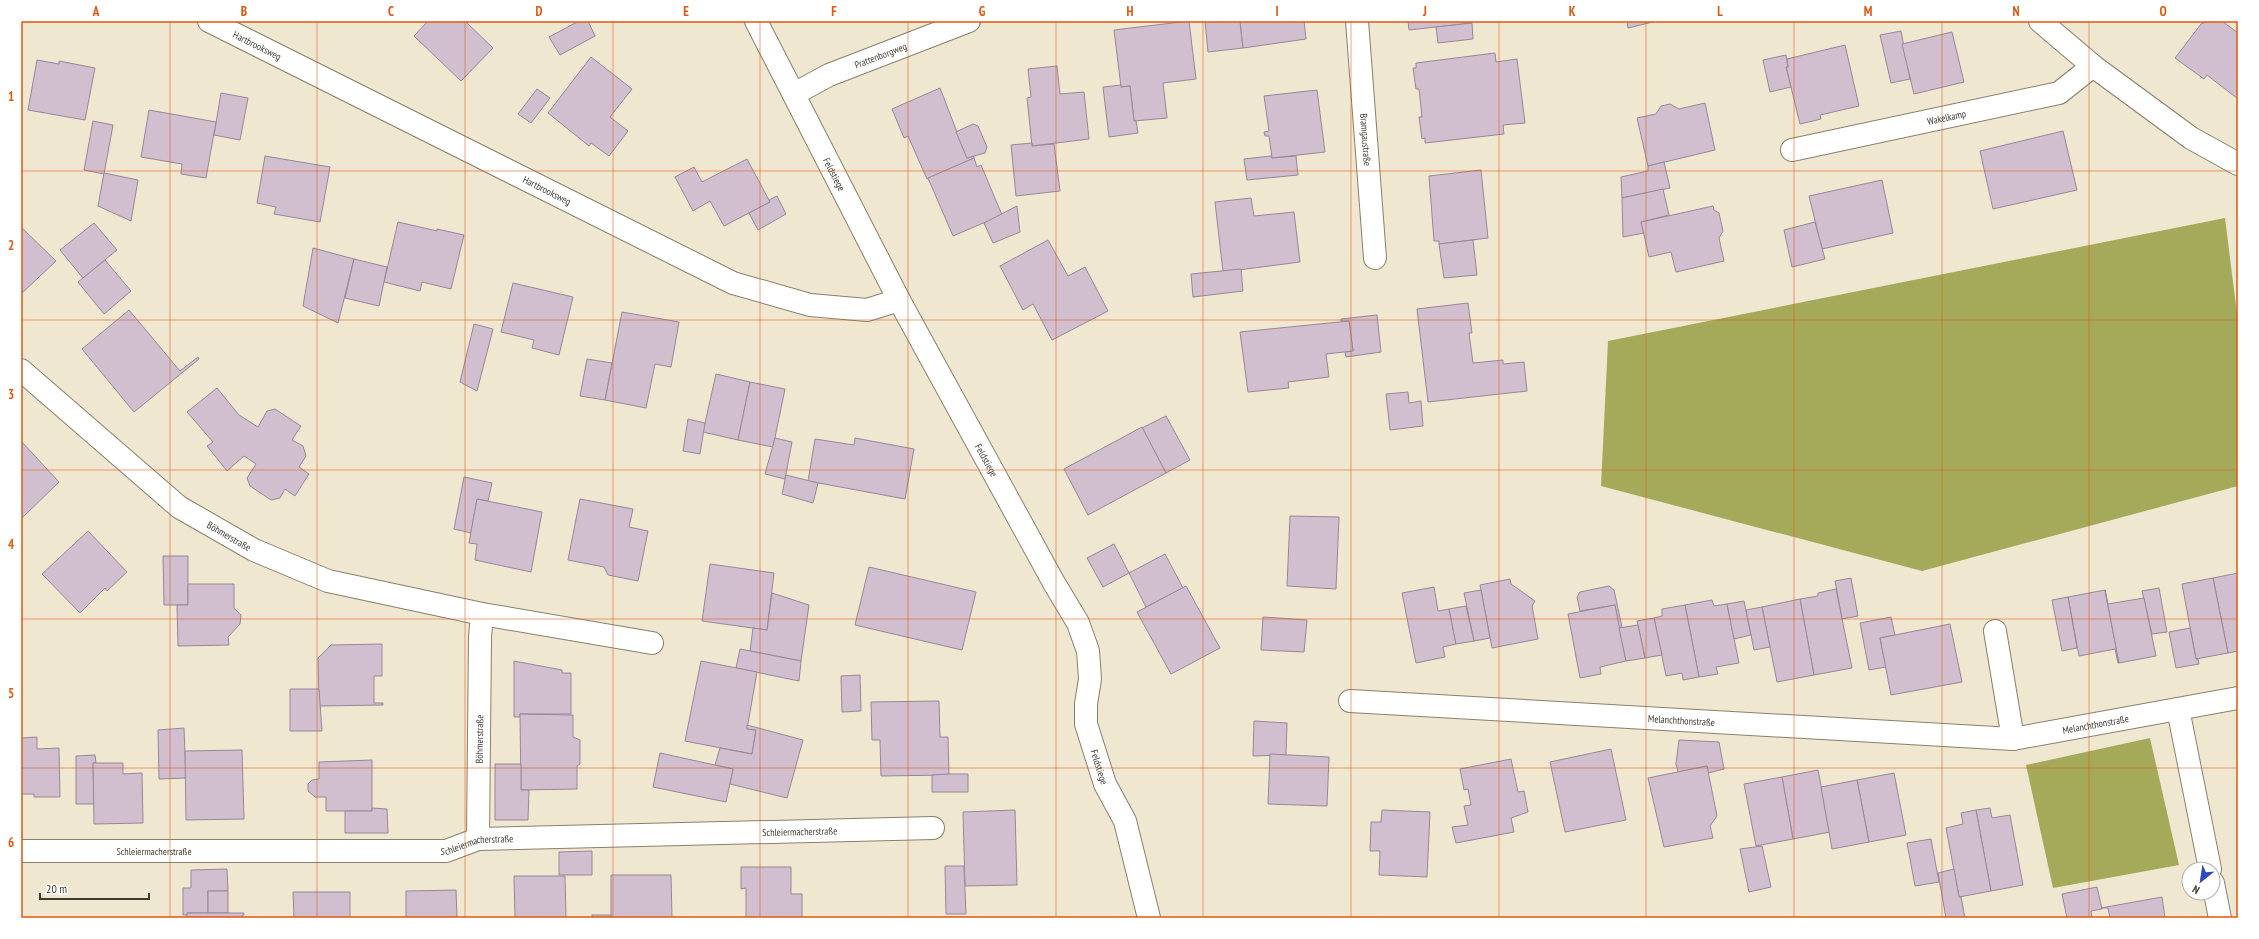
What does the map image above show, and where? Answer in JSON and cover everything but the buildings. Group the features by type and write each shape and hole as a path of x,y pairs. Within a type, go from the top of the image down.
{"street":[{"name":"Hartbrooksweg","path":"209,21 733,283 817,305 867,310 899,300"},
{"name":"Feldstiege","path":"756,21 899,300 1054,583 1078,623 1088,651 1090,679 1086,704 1086,724 1105,784 1125,821 1149,918"},
{"name":"Prattenborgweg","path":"794,94 830,75 969,21"},
{"name":"Bramgaustraße","path":"1357,21 1374,258"},
{"path":"2040,21 2093,66 2191,138 2238,164"},
{"name":"Wakelkamp","path":"1792,150 2059,93 2093,66"},
{"name":"Böhmerstraße","path":"21,370 179,507 254,550 328,581 482,614 652,643"},
{"name":"Böhmerstraße","path":"478,839 480,637 482,614"},
{"path":"1995,630 2013,739"},
{"name":"Melanchthonstraße","path":"1350,701 2013,739 2238,698"},
{"path":"2178,709 2208,861"},
{"name":"Schleiermacherstraße","path":"21,850 446,851 478,839 933,828"},
{"path":"2217,901 2220,918"}],"green space":[{"path":"2225,218 2238,322 2238,486 1922,571 1601,486 1608,341"},
{"path":"2150,738 2179,865 2053,888 2026,765"}]}
